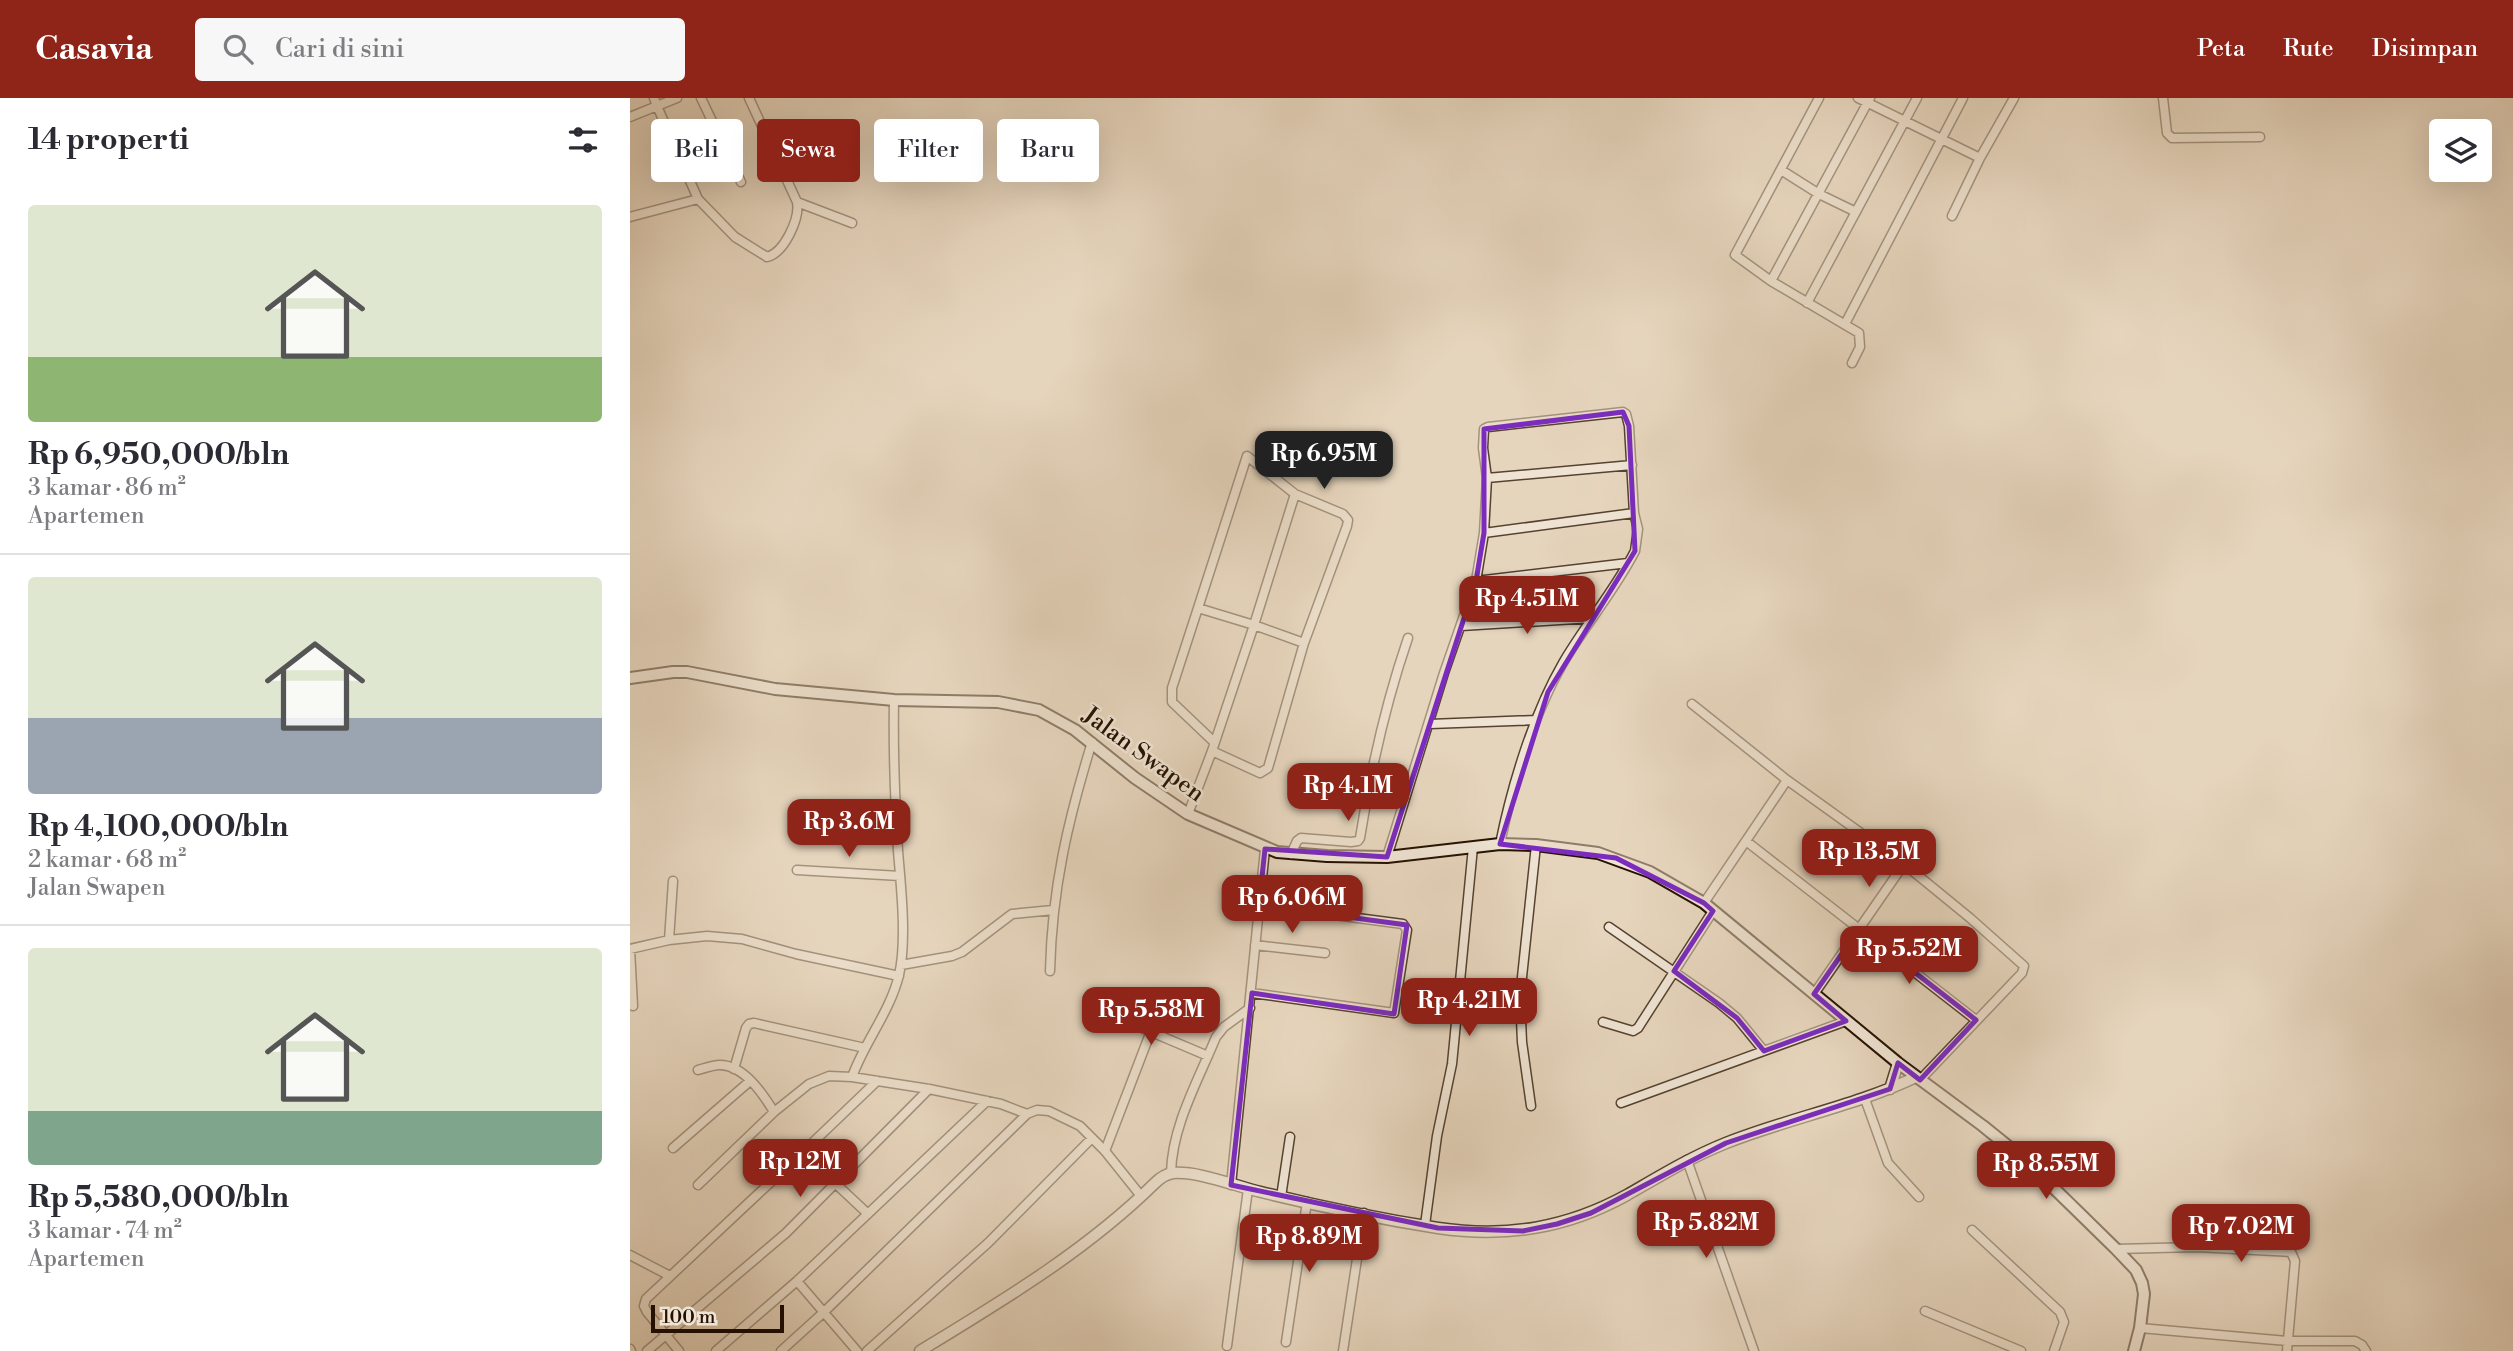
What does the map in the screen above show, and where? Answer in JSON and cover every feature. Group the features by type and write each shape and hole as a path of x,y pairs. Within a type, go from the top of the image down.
{"main road":[{"name":"Jalan Swapen","path":"630,678 687,672 775,689 894,700 998,702 1039,710 1060,720 1092,742 1135,778 1188,814 1265,849 1291,854 1387,857 1500,844 1536,845 1581,850 1616,858 1650,872 1708,907 1898,1063 2025,1160 2116,1249 2136,1270 2144,1294 2134,1351"}],"street":[{"path":"630,117 656,102 677,98"},
{"path":"701,98 711,119"},
{"path":"656,102 698,199 735,237 767,257 778,252 788,236 797,214 797,202 749,98"},
{"path":"1819,98 1735,255 1772,281 1859,333 1860,347 1852,363"},
{"path":"1858,98 1980,159"},
{"path":"1807,303 1917,98"},
{"path":"1845,324 1963,98"},
{"path":"1952,216 2014,98"},
{"path":"2163,98 2167,133 2172,138 2260,136"},
{"path":"1772,281 1868,101"},
{"path":"1781,170 1819,194 1856,212"},
{"path":"630,217 698,199"},
{"path":"797,202 852,223"},
{"path":"1387,857 1476,581 1484,533 1487,478 1483,434 1488,427 1624,412 1628,418 1637,540 1628,563 1564,662 1536,720 1513,791 1500,844"},
{"path":"1247,456 1295,494 1338,511 1348,520 1304,643 1266,771 1260,773 1213,747 1175,706 1171,698 1198,608 1247,456"},
{"path":"1487,478 1632,465"},
{"path":"1188,814 1254,625 1295,494"},
{"path":"1484,533 1634,513"},
{"path":"1476,581 1628,563"},
{"path":"1198,608 1304,643"},
{"path":"1461,626 1592,618"},
{"path":"1291,854 1301,838 1351,842 1360,838 1378,738 1408,638"},
{"path":"852,1077 889,1005 901,965 900,876 893,775 894,700"},
{"path":"920,1351 1018,1292 1171,1173 1190,1174 1281,1197 1438,1228 1523,1231 1591,1213 1686,1160 1787,1121 1865,1099 1918,1078 2022,973 2024,966 1904,864 1787,780 1692,704"},
{"path":"1430,724 1536,720"},
{"path":"1050,971 1053,910 1065,834 1092,742"},
{"path":"1603,1022 1636,1030 1674,971 1746,841 1787,780"},
{"path":"1746,841 1976,1020"},
{"path":"1531,1106 1522,1042 1520,996 1536,845"},
{"path":"1425,1225 1437,1136 1452,1064 1473,847"},
{"path":"1231,1185 1265,849"},
{"path":"1814,995 1904,864"},
{"path":"797,870 900,876"},
{"path":"669,940 673,881"},
{"path":"1252,993 1394,1013 1407,930 1403,924 1259,905"},
{"path":"901,965 962,952 1018,912 1053,910"},
{"path":"1609,927 1737,1018 1764,1051"},
{"path":"633,1006 630,949 669,940 707,936 741,939 899,976"},
{"path":"1255,945 1325,953"},
{"path":"1171,1173 1171,1157 1176,1137 1219,1032 1250,1008"},
{"path":"1104,1012 1208,1056"},
{"path":"1621,1103 1846,1021"},
{"path":"734,1069 746,1028 754,1023 865,1048"},
{"path":"1105,1151 1151,1031"},
{"path":"1890,1089 1898,1063"},
{"path":"698,1070 717,1065 734,1069 750,1081 774,1112"},
{"path":"698,1185 774,1112 818,1080 829,1076 929,1089 987,1101 1027,1114"},
{"path":"673,1148 750,1081"},
{"path":"679,1351 647,1312 644,1302 877,1081"},
{"path":"647,1351 786,1233 929,1089"},
{"path":"1865,1099 1888,1163 1919,1197"},
{"path":"716,1351 797,1281 987,1101"},
{"path":"781,1351 1027,1114 1042,1110 1074,1121 1105,1151 1141,1196"},
{"path":"1281,1197 1290,1137"},
{"path":"867,1351 988,1243 1092,1138"},
{"path":"806,1149 835,1183 868,1214"},
{"path":"1686,1160 1752,1349"},
{"path":"1227,1346 1248,1189"},
{"path":"1286,1342 1307,1202"},
{"path":"1343,1351 1364,1213"},
{"path":"1972,1230 2060,1312 2064,1322 2054,1351"},
{"path":"2116,1249 2197,1247 2291,1252 2295,1261 2287,1351"},
{"path":"630,1255 670,1276"},
{"path":"797,1281 857,1351"},
{"path":"1925,1311 2021,1351"},
{"path":"2140,1328 2287,1340 2355,1342 2362,1345 2366,1351"}],"highlighted area":[{"path":"1623,412 1629,426 1635,551 1548,692 1500,844 1616,858 1704,903 1713,911 1674,971 1737,1018 1764,1051 1846,1021 1814,994 1859,929 1976,1020 1920,1080 1898,1063 1890,1089 1726,1143 1591,1213 1557,1224 1523,1231 1438,1228 1231,1185 1252,993 1394,1014 1407,925 1259,905 1265,849 1387,857 1476,581 1484,533 1484,429"}]}
